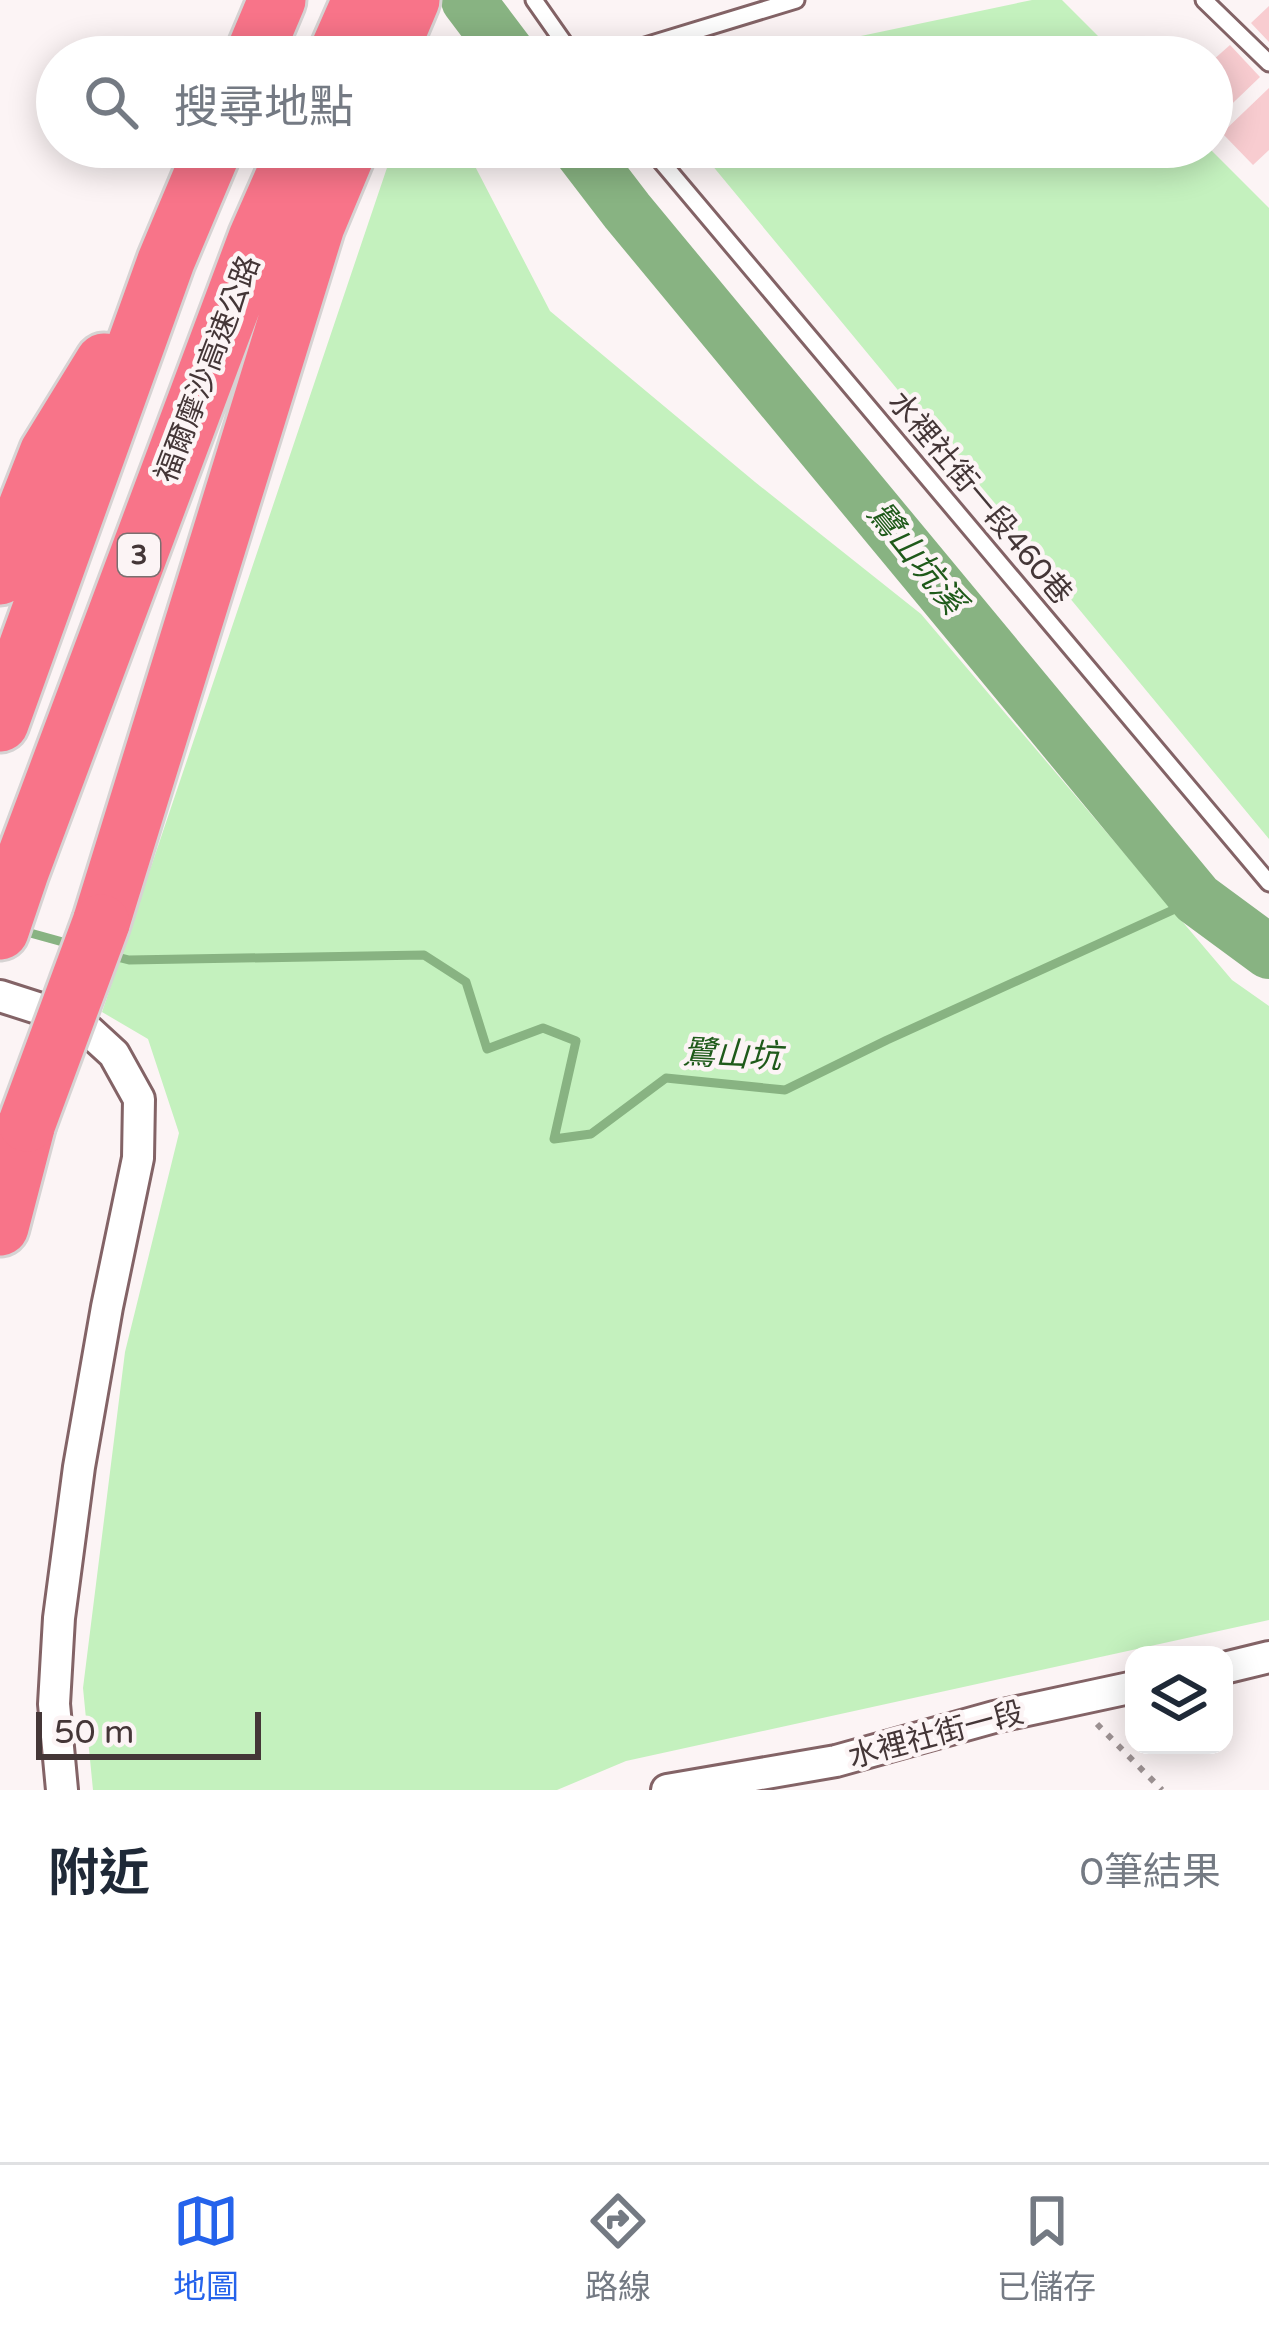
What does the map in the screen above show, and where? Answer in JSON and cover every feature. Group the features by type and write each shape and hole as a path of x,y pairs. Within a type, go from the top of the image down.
{"highway":[{"path":"262,36 278,0"},
{"path":"345,36 361,0"},
{"path":"396,36 411,0"},
{"path":"0,722 166,261 205,168"},
{"name":"福爾摩沙高速公路","path":"0,931 257,238 288,168"},
{"path":"0,1227 28,1123 101,923 316,226 340,168"},
{"path":"0,576 48,453 166,261"}],"street":[{"path":"0,997 78,1021 114,1054 139,1099 138,1158 79,1467 59,1618 54,1704 62,1790"},
{"path":"1233,1666 1269,1658"},
{"name":"水裡社街一段","path":"667,1790 836,1761 944,1730 1125,1689"}],"lane":[{"path":"534,0 559,36"},
{"path":"678,36 796,0"},
{"path":"1204,0 1269,63"},
{"name":"水裡社街一段460巷","path":"667,168 1269,883"}],"path":[{"path":"1073,1700 1162,1790"}],"green space":[{"path":"1032,0 1062,0 1098,36 861,36"},
{"path":"387,168 476,168 550,311 921,614 1232,980 1269,1006 1269,1620 1150,1646 1125,1646 1125,1652 626,1761 557,1790 93,1790 83,1688 125,1352 179,1133 148,1039 102,1012"},
{"path":"714,168 1229,168 1269,208 1269,839"}],"building":[{"path":"1269,6 1269,42 1251,23"},
{"path":"1233,48 1260,77 1233,103"},
{"path":"1269,88 1269,150 1253,165 1233,144 1233,122"}],"waterway":[{"name":"鷺山坑溪","path":"468,0 495,36"},
{"name":"鷺山坑溪","path":"594,168 1197,899 1269,952"},
{"name":"鷺山坑","path":"109,955 129,960 424,955 466,982 487,1049 543,1028 576,1041 554,1139 591,1134 666,1078 785,1090 1197,899"},
{"name":"鷺山坑","path":"23,931 70,944"}]}
